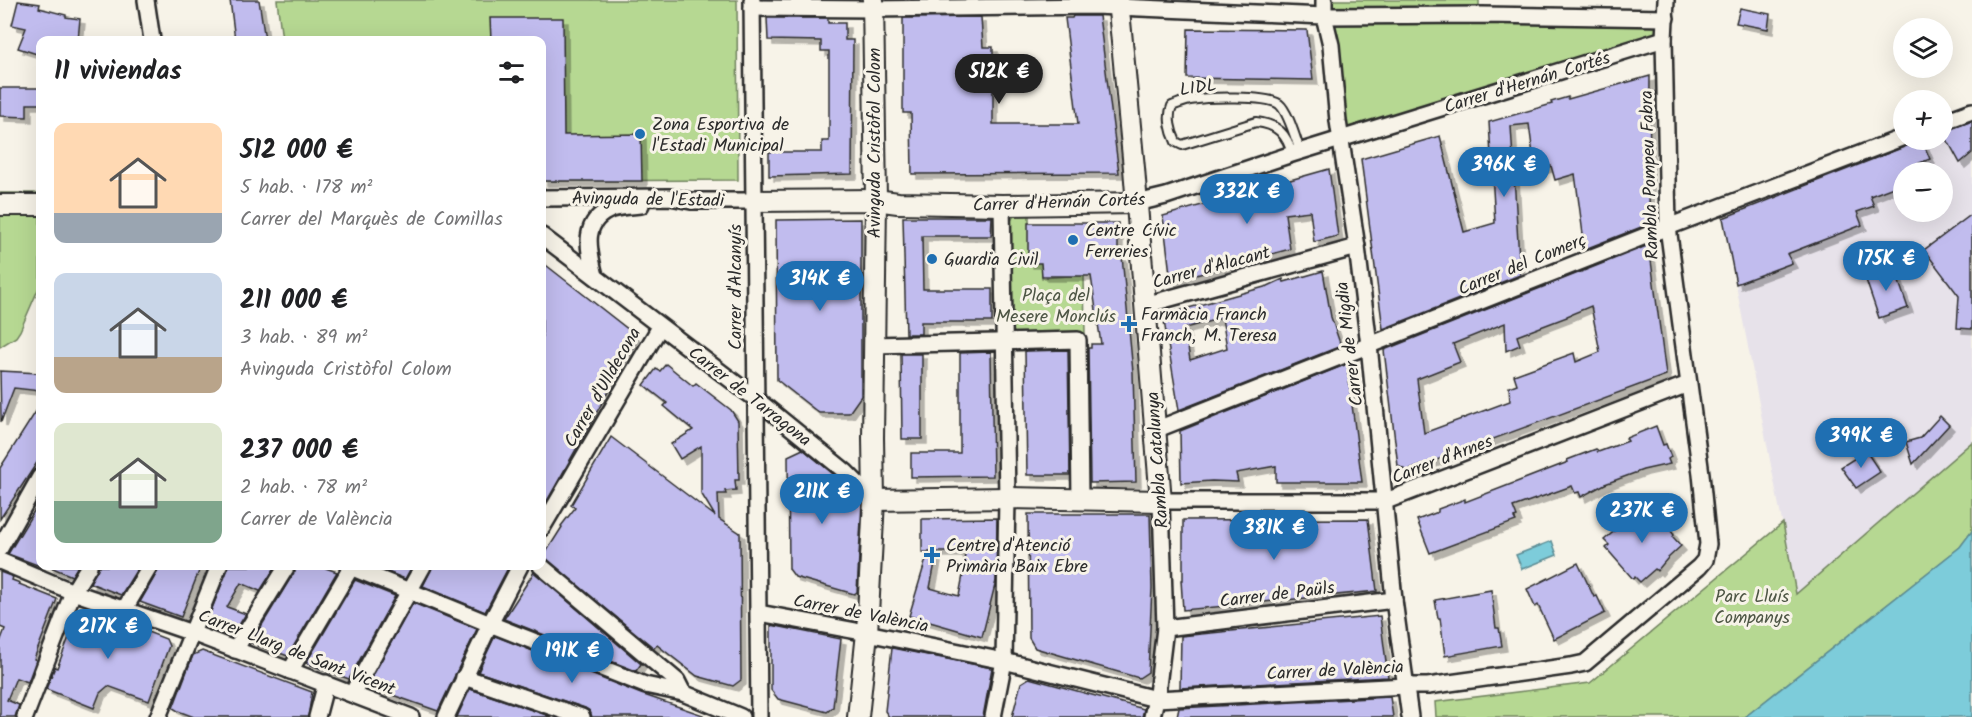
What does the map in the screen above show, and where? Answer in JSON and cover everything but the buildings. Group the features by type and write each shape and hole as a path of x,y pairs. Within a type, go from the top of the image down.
{"street":[{"path":"146,0 151,36"},
{"name":"Carrer de Migdia","path":"1324,0 1324,16 1331,45 1341,140 1369,345 1394,600 1410,717"},
{"name":"Rambla Pompeu Fabra","path":"1666,0 1664,39 1668,228 1688,384"},
{"path":"752,4 1118,3 1324,16 1482,15 1666,18"},
{"name":"Rambla Catalunya","path":"1118,3 1161,501 1165,628 1152,717"},
{"name":"Carrer d'Alcanyís","path":"752,4 759,717"},
{"name":"Avinguda Cristòfol Colom","path":"858,717 867,633 874,500 873,345 876,200 873,4"},
{"name":"Carrer d'Hernán Cortés","path":"753,201 876,200 898,203 1002,205 1137,203 1166,196 1296,152 1664,39"},
{"path":"1953,118 1972,111"},
{"name":"Carrer del Comerç","path":"1155,430 1893,141"},
{"name":"Avinguda de l'Estadi","path":"546,198 753,201"},
{"path":"595,276 588,245 593,225 599,217 613,209 692,201"},
{"path":"0,205 36,205"},
{"path":"993,717 1004,662 1007,498 1002,205"},
{"name":"Carrer de Tarragona","path":"546,239 756,399 846,472 874,500"},
{"name":"Carrer d'Alacant","path":"1145,305 1357,247"},
{"name":"Carrer d'Ulldecona","path":"546,521 660,327"},
{"path":"873,345 1078,340 1080,499"},
{"name":"Carrer d'Arnes","path":"1161,501 1386,501 1688,384"},
{"name":"Carrer de València","path":"759,613 1004,662 1156,699 1428,686 1585,663 1705,560 1708,544 1688,384"},
{"path":"0,548 36,484"},
{"path":"874,500 1007,498 1161,501"},
{"name":"Carrer Llarg de Sant Vicent","path":"0,561 36,569"},
{"name":"Carrer Llarg de Sant Vicent","path":"39,570 72,592 192,633 411,717"},
{"path":"25,717 72,592 86,570"},
{"path":"124,610 148,570"},
{"path":"158,717 217,570"},
{"path":"235,650 284,570"},
{"path":"290,671 348,570"},
{"path":"360,570 645,685 683,693 741,717"},
{"path":"352,694 407,590 420,570"},
{"path":"446,717 518,570"},
{"path":"546,570 677,681 683,693"},
{"name":"Carrer de Paüls","path":"1165,628 1394,600"},
{"path":"464,677 582,717"},
{"path":"317,717 326,683"},
{"path":"1418,717 1419,695 1428,686"}],"lane":[{"name":"LIDL","path":"1264,99 1279,104 1285,113 1296,152 1281,131 1269,123 1257,122 1182,145 1176,142 1173,136 1169,112 1172,106 1188,100 1264,99"}],"shaded area":[{"path":"1972,121 1972,442 1796,594 1723,218 1896,150 1953,150 1953,128"}],"green space":[{"name":"Zona Esportiva de l'Estadi Municipal","path":"277,0 737,0 738,180 546,181 546,36 282,36"},
{"path":"1324,0 1479,0 1479,8 1666,18 1664,39 1341,140"},
{"path":"0,193 36,193 36,294 16,337 0,347"},
{"name":"Plaça del Mesere Monclús","path":"1029,211 1029,257 1042,258 1042,278 1084,275 1085,335 1009,334 1007,228 1015,214"},
{"name":"Parc Lluís Companys","path":"1972,442 1972,531 1960,547 1745,717 1436,717 1435,702 1590,683 1783,523 1796,594"}],"water":[{"path":"1972,531 1972,717 1745,717 1960,547"},
{"path":"1552,541 1557,555 1522,569 1516,555"}],"place":[{"name":"Zona Esportiva de l'Estadi Municipal","path":"640,134"},
{"name":"Centre Cívic Ferreries","path":"1073,240"},
{"name":"Guardia Civil","path":"932,259"},
{"name":"Farmàcia Franch Franch, M. Teresa","path":"1129,324"},
{"name":"Centre d'Atenció Primària Baix Ebre","path":"932,555"}]}
